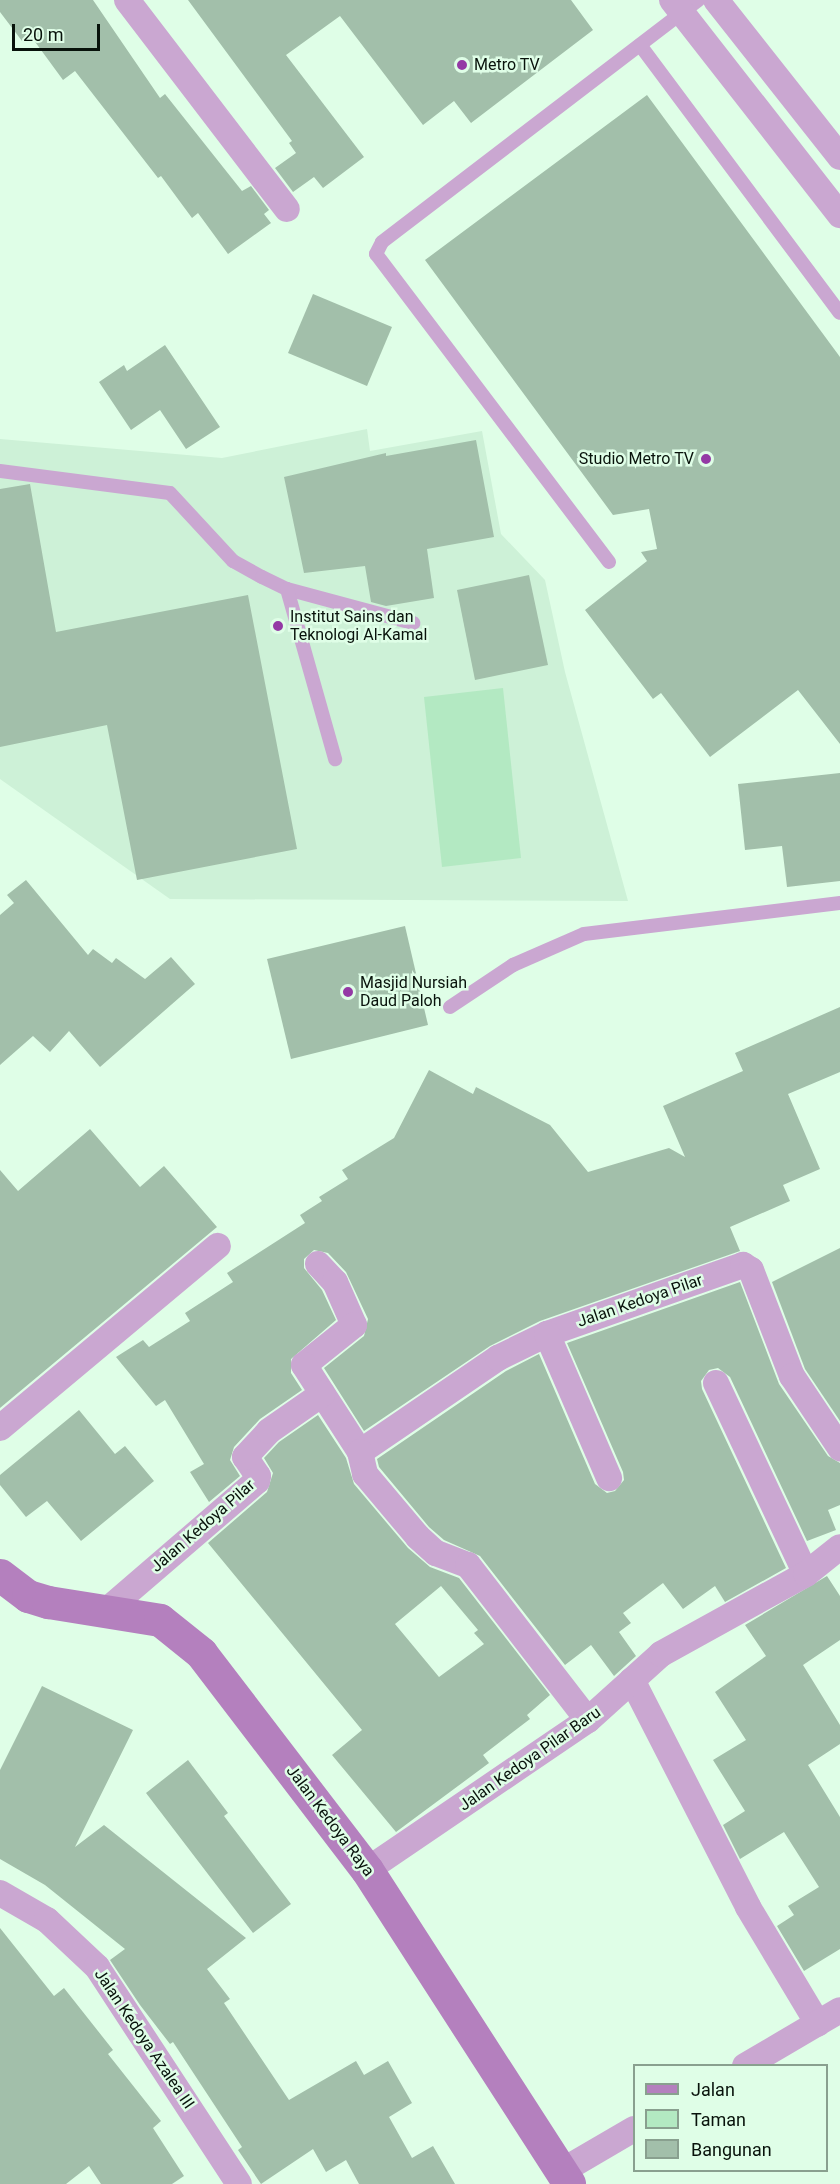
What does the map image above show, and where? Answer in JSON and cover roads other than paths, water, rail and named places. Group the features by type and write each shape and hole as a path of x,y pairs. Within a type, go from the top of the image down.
{"street":[{"path":"127,0 287,209"},
{"path":"716,0 840,157"},
{"path":"684,4 840,214"},
{"path":"0,1428 218,1246"},
{"path":"318,1264 335,1282 354,1325 304,1365 360,1452 365,1474 418,1537 435,1553 468,1565 588,1720"},
{"name":"Jalan Kedoya Pilar","path":"360,1452 498,1358 547,1334 747,1266 792,1376 840,1448"},
{"path":"547,1334 609,1478"},
{"path":"716,1383 806,1574"},
{"name":"Jalan Kedoya Pilar","path":"107,1610 257,1481 258,1476 245,1457 269,1431 322,1394"},
{"name":"Jalan Kedoya Pilar Baru","path":"368,1870 588,1720 661,1654 806,1574 840,1547"},
{"name":"Jalan Kedoya Raya","path":"0,1575 28,1596 160,1620 201,1653 368,1870 566,2177"},
{"path":"632,1680 748,1906 818,2024"},
{"name":"Jalan Kedoya Azalea III","path":"0,1893 46,1920 97,1967 238,2184"},
{"path":"749,2064 840,2010"},
{"path":"566,2177 633,2130"}],"lane":[{"path":"609,562 376,254 382,242 640,45 684,4"},
{"path":"640,45 840,313"},
{"path":"0,471 171,493 233,561 287,589 413,623"},
{"path":"287,589 335,759"},
{"path":"450,1007 513,965 584,934 840,903"}],"place":[{"name":"Metro TV","path":"462,65"},
{"name":"Studio Metro TV","path":"706,459"},
{"name":"Institut Sains dan Teknologi Al-Kamal","path":"278,626"},
{"name":"Masjid Nursiah Daud Paloh","path":"348,992"}]}
